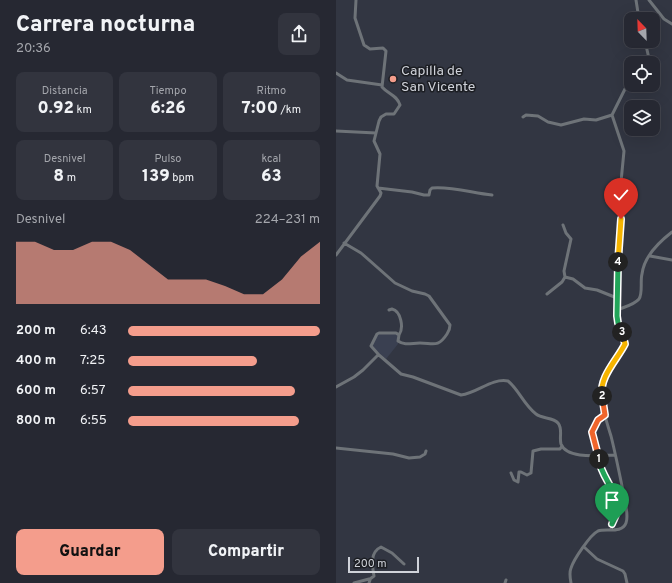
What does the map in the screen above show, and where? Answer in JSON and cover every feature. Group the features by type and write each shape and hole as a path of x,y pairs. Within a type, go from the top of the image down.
{"street":[{"path":"336,255 377,201 381,193 378,188 377,179 380,154 375,144 376,133 381,117 386,114 394,114 400,105 396,97 386,92 382,85 386,51 383,48 370,49 364,45 355,18 356,0"},
{"path":"636,0 638,12"},
{"path":"649,0 664,19 672,24"},
{"path":"336,73 347,80 382,85"},
{"path":"571,583 571,568 576,558 597,532 622,528 626,522 626,505 605,415 601,391 601,385 625,344 624,337 618,323 617,310 621,186 624,152 612,115 624,91"},
{"path":"523,117 526,115 538,116 548,122 561,125 584,119 596,120 601,117 612,115"},
{"path":"336,131 376,133"},
{"path":"378,188 429,195 432,188 447,187 492,195"},
{"path":"548,294 562,282 565,277 564,271 571,239 566,233 563,225"},
{"path":"617,310 630,305 639,298 641,294 644,266 655,248 672,232"},
{"path":"344,243 361,253 395,283 412,291 429,296 448,321 450,328 443,339 433,345 422,343 402,343 398,341 402,329 399,315 396,310 389,310"},
{"path":"650,256 672,260"},
{"path":"565,277 573,279 585,288 597,290 617,298"},
{"path":"399,335 396,333 382,332 377,334 371,346 401,374 461,395 469,394 498,380 508,381 537,415 556,421 559,424 562,446"},
{"path":"336,387 354,377 379,355"},
{"path":"605,415 598,420 592,432 600,468 612,490 617,505 617,511 611,530"},
{"path":"562,446 578,456 597,454 615,455"},
{"path":"512,473 514,480 518,482 519,472 527,476 531,473 533,451 541,449 560,449 562,446"},
{"path":"336,448 416,458 423,456 426,451"},
{"path":"584,547 597,559 604,561 622,571 625,574 626,583"},
{"path":"354,583 369,581 374,576 372,558 378,549 386,549 404,564"}],"shaded area":[{"path":"378,334 398,334 398,344 386,359 371,346"}],"place":[{"name":"Capilla de San Vicente","path":"393,79"}],"route":[{"path":"612,524 617,511 616,498 600,468 592,432 598,420 605,415 601,385 625,344 617,316 617,286 621,219"}]}
